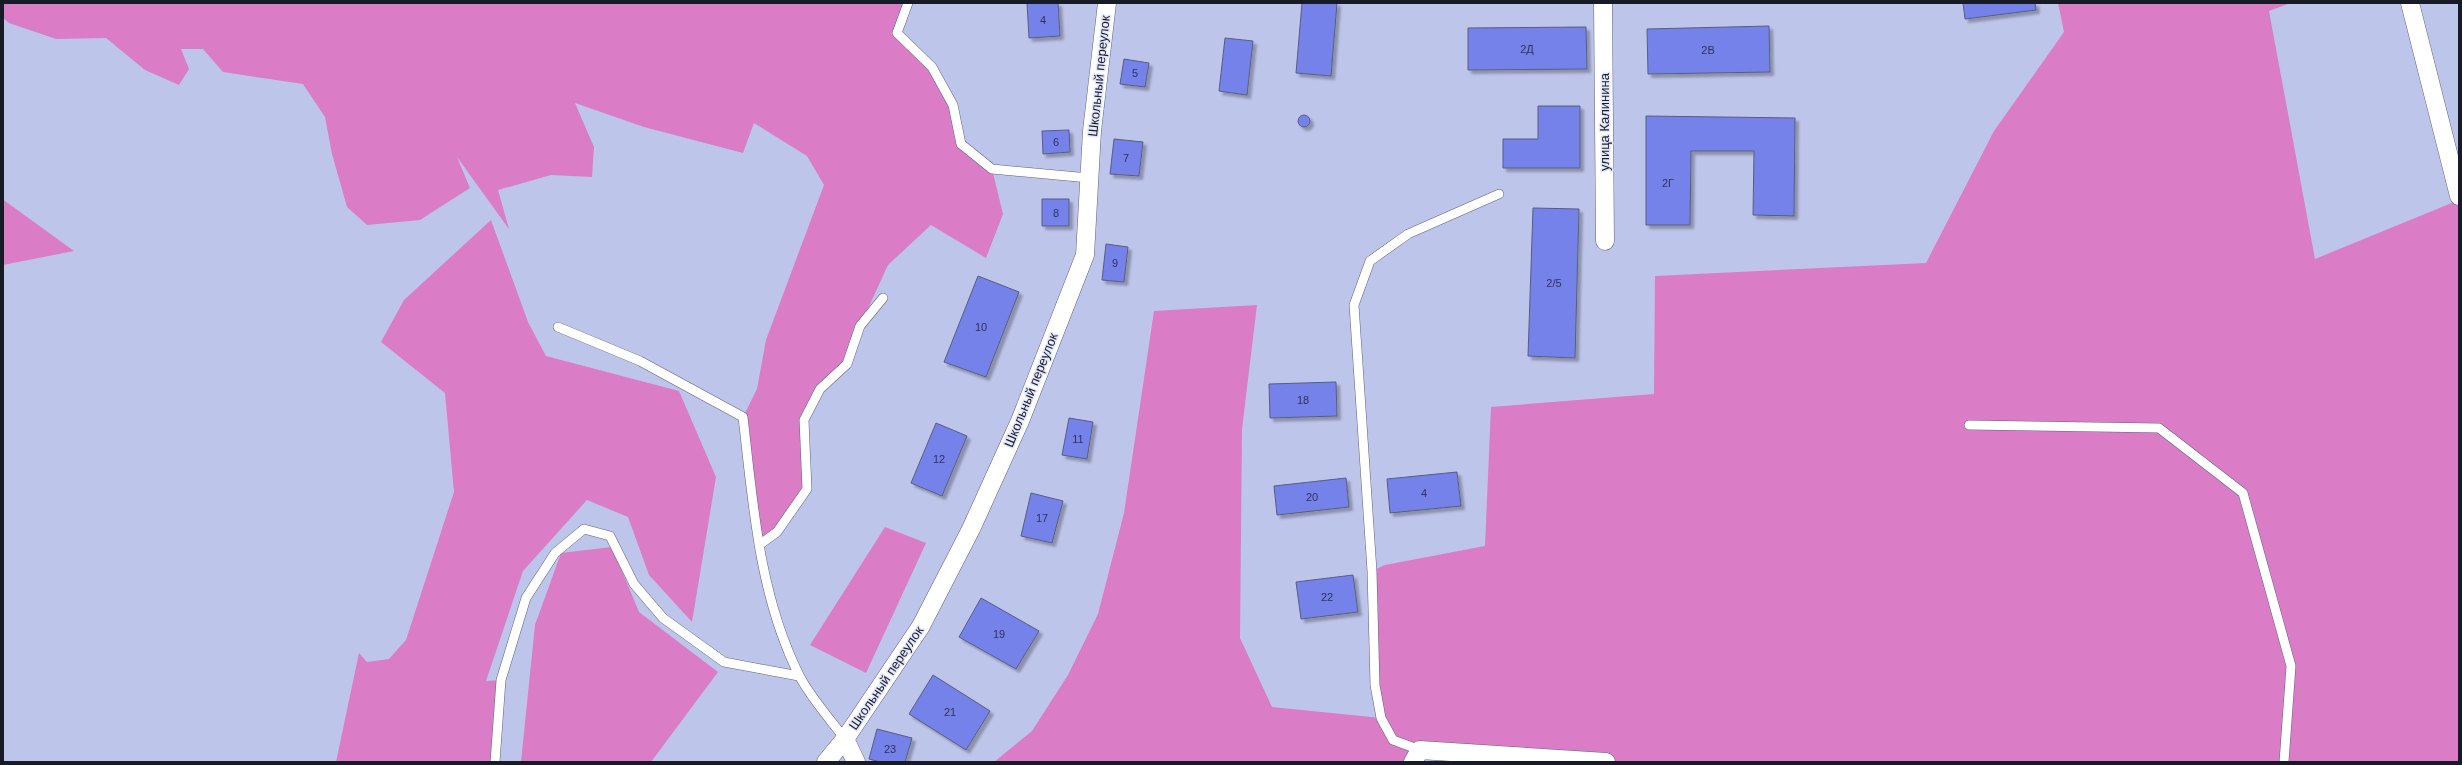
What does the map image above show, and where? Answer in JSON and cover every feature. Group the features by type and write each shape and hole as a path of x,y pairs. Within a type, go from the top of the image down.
{"street":[{"name":"Школьный переулок","path":"826,762 845,739 921,626 971,529 1020,421 1085,255 1092,131 1107,3"},
{"name":"улица Калинина","path":"1603,3 1605,240"},
{"path":"2410,3 2452,143 2459,196"},
{"path":"845,739 856,762"},
{"path":"1416,756 1606,762"}],"lane":[{"path":"908,3 897,33 932,68 953,105 961,144 992,169 1090,178"},
{"path":"1416,756 1393,740 1381,718 1376,685 1372,571 1354,305 1370,261 1408,234 1499,194"},
{"path":"759,545 777,532 807,489 804,420 820,389 847,364 860,326 883,298"},
{"path":"558,327 640,361 744,417 755,525 772,605 799,676 845,739"},
{"path":"1969,425 2159,428 2243,493 2291,666 2284,762"},
{"path":"495,762 501,680 526,598 555,553 584,529 610,536 634,584 663,618 724,662 799,676"}],"shaded area":[{"path":"3,3 908,3 897,33 932,67 953,105 961,144 992,169 1003,214 986,258 931,225 888,265 860,326 847,364 820,389 804,420 807,489 777,532 759,545 743,417 757,389 766,340 824,185 807,156 754,123 743,153 644,127 575,103 594,147 592,177 551,175 498,190 509,229 457,157 470,188 420,220 367,225 347,207 332,154 325,117 303,84 223,72 203,49 181,49 189,69 179,85 145,70 106,38 56,39 9,23 3,18"},
{"path":"2058,3 2291,3 2269,11 2315,259 2459,200 2459,762 1606,762 1420,750 1413,762 994,762 1032,731 1068,675 1098,614 1124,513 1154,311 1257,305 1242,429 1240,638 1272,707 1381,718 1372,571 1385,565 1485,546 1491,407 1654,394 1655,276 1926,263 1994,131 2064,32"},
{"path":"3,199 5,201 74,251 3,265"},
{"path":"491,220 528,322 546,356 679,391 716,477 692,622 649,575 628,517 587,500 523,571 486,681 501,680 495,762 336,762 359,653 367,662 389,659 406,640 454,492 445,393 381,342 404,300"},
{"path":"885,527 926,543 866,673 810,645"},
{"path":"612,547 639,612 718,672 651,762 521,762 535,625 561,553"}],"building":[{"path":"1027,3 1058,3 1060,36 1029,38"},
{"path":"1302,3 1337,3 1331,76 1296,73"},
{"path":"1963,3 2035,3 2036,10 1965,19"},
{"path":"1769,26 1770,72 1648,74 1647,29"},
{"path":"1586,27 1587,69 1468,70 1468,28"},
{"path":"1225,38 1253,41 1247,95 1219,91"},
{"path":"1124,59 1149,63 1145,87 1120,84"},
{"path":"1538,106 1580,106 1580,168 1503,168 1503,139 1538,139"},
{"path":"1306,115 1309,116 1309,126 1302,127 1299,126 1298,119 1299,116"},
{"path":"1646,116 1795,118 1794,216 1753,215 1754,151 1691,151 1690,225 1646,225"},
{"path":"1069,130 1070,152 1043,154 1042,131"},
{"path":"1114,139 1143,142 1139,176 1110,174"},
{"path":"1042,199 1069,199 1069,226 1042,226"},
{"path":"1533,208 1579,209 1575,358 1528,356"},
{"path":"1106,244 1128,247 1124,282 1102,280"},
{"path":"978,276 1019,292 986,377 944,362"},
{"path":"1336,382 1337,416 1270,418 1269,384"},
{"path":"1069,418 1093,422 1087,459 1062,455"},
{"path":"936,423 967,436 942,496 911,483"},
{"path":"1457,472 1461,506 1390,513 1387,479"},
{"path":"1346,478 1349,507 1277,515 1274,486"},
{"path":"1031,493 1063,501 1052,543 1021,536"},
{"path":"1353,575 1358,612 1301,619 1296,582"},
{"path":"981,598 1039,631 1016,669 959,637"},
{"path":"933,675 990,711 966,750 909,714"},
{"path":"877,729 912,738 905,762 880,762 869,759"}]}
